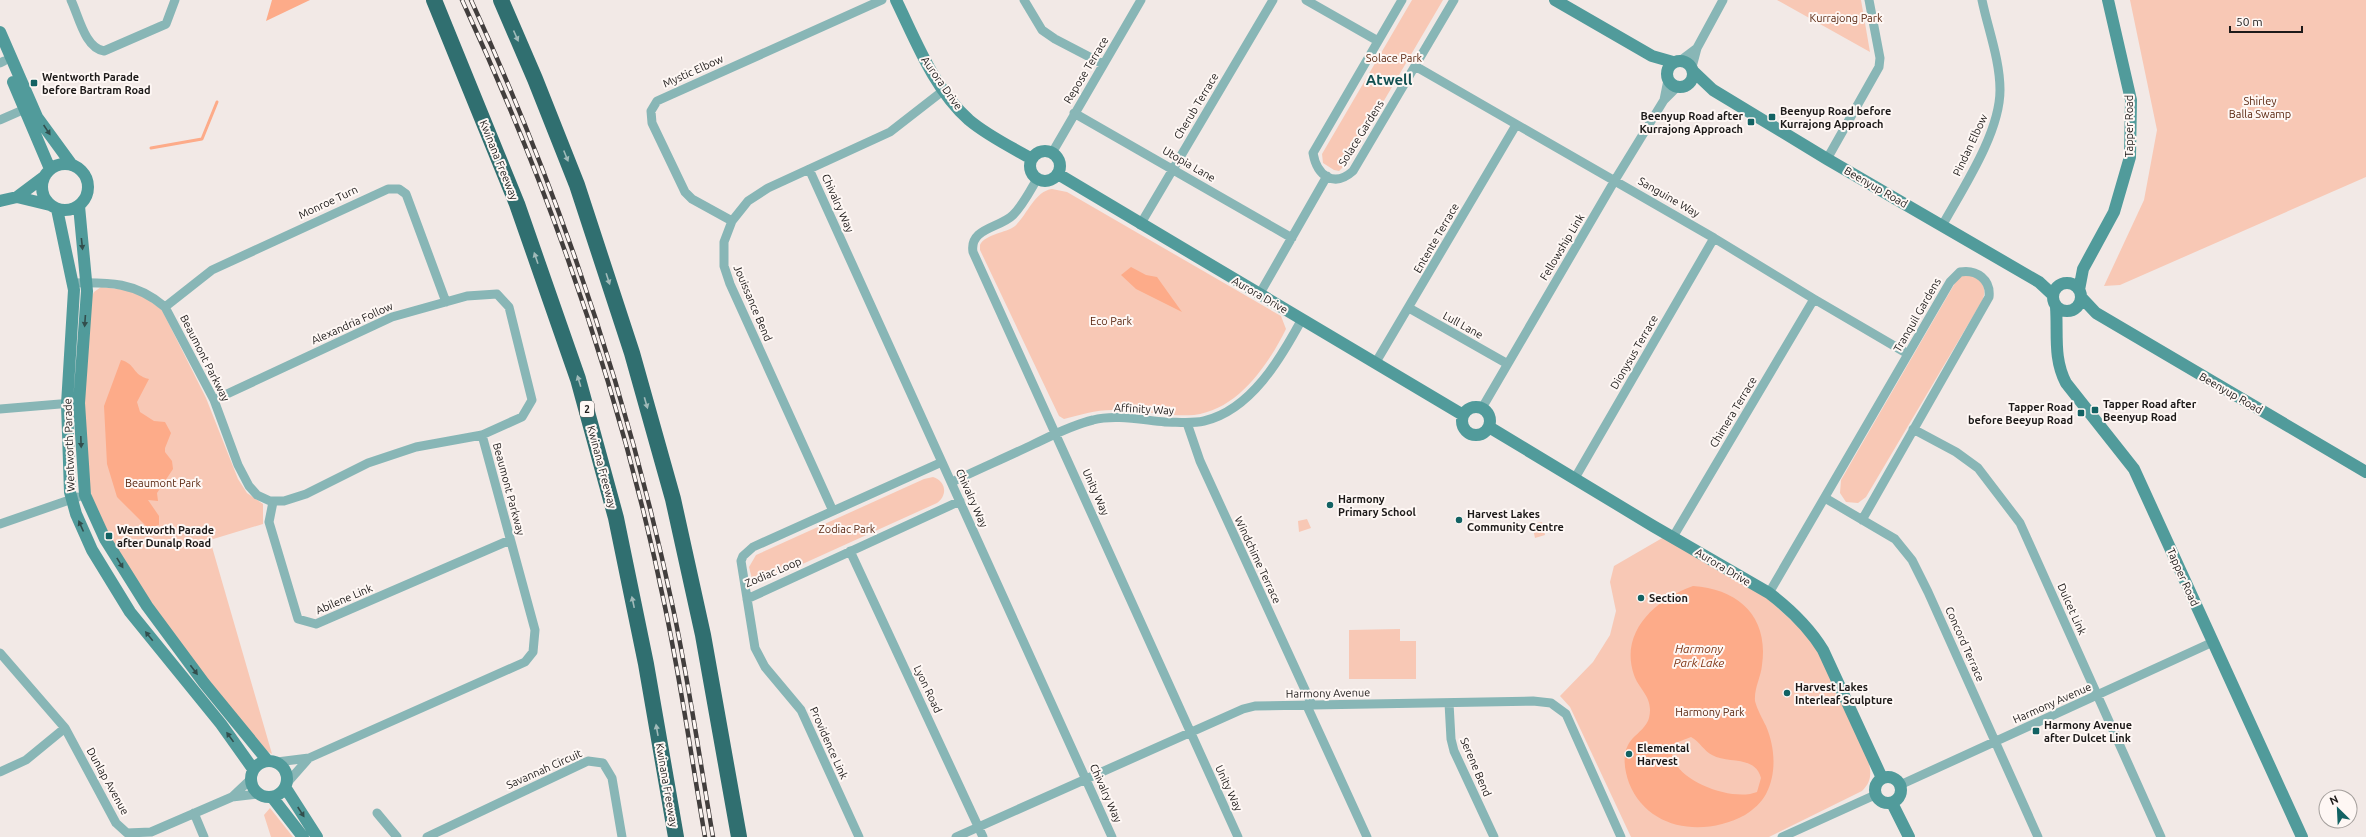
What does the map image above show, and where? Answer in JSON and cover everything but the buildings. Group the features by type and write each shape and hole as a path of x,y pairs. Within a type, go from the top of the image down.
{"highway":[{"name":"Kwinana Freeway","path":"434,0 517,204 578,379 616,518 646,664 676,837"},
{"path":"501,0 535,79 577,185 632,353 676,514 703,635 739,837"}],"street":[{"path":"71,0 91,44 97,50 104,51 166,24 175,0"},
{"name":"Mystic Elbow","path":"732,221 692,199 685,192 652,123 651,111 656,101 882,0"},
{"name":"Aurora Drive","path":"896,0 922,53 944,90 956,105 981,129 1032,159"},
{"path":"1024,0 1042,30 1055,39 1103,64"},
{"name":"Repose Terrace","path":"1052,153 1141,0"},
{"name":"Cherub Terrace","path":"1140,225 1272,0"},
{"path":"1306,0 1378,41"},
{"path":"1259,295 1327,176 1321,173 1315,164 1313,153 1402,0"},
{"name":"Solace Gardens","path":"1327,176 1334,180 1344,179 1353,171 1454,0"},
{"name":"Beenyup Road","path":"1556,0 1652,56 1675,81 1713,90"},
{"path":"1696,48 1677,61 1675,81 1692,80 1696,48 1723,0"},
{"path":"1827,159 1879,67 1880,58 1869,0"},
{"name":"Pindan Elbow","path":"1942,226 1990,137 1998,111 1999,75 1982,0"},
{"name":"Tapper Road","path":"2077,302 2083,269 2114,212 2130,157 2131,100 2108,0"},
{"path":"0,32 37,117 72,164 82,170 89,186 86,198 79,206 72,210 53,207 17,197"},
{"name":"Beenyup Road","path":"1652,56 1677,61 1693,69 1713,90 1827,159 2039,282 2054,301"},
{"name":"Wentworth Parade","path":"1,58 25,109 47,172 42,192 53,207 74,290 67,404 72,498 76,514 92,550 130,612 221,724 252,774 253,788 259,794"},
{"name":"Sanguine Way","path":"1415,66 1516,125 1615,180 1908,354"},
{"name":"Fellowship Link","path":"1482,408 1506,363 1675,81"},
{"name":"Jouissance Bend","path":"833,511 730,284 724,266 724,242 732,221 748,202 768,188 890,132 944,90"},
{"path":"0,120 25,109"},
{"name":"Utopia Lane","path":"1074,113 1292,238"},
{"name":"Entente Terrace","path":"1376,362 1516,125"},
{"path":"1043,151 1052,153 1059,160 1058,174 1051,180 1037,179 1030,168 1032,159 1043,151"},
{"path":"0,201 17,197 56,165 72,164"},
{"name":"Chivalry Way","path":"809,170 1112,837"},
{"name":"Aurora Drive","path":"1058,174 1140,225 1376,362 1463,415"},
{"name":"Unity Way","path":"1037,179 1013,216 977,235 972,248 1238,837"},
{"name":"Monroe Turn","path":"165,307 212,270 388,189 399,189 406,194 446,302"},
{"name":"Wentworth Parade","path":"79,206 86,282 80,403 86,495 105,539 146,606 204,683 272,761 285,771 286,785 318,837"},
{"name":"Dionysus Terrace","path":"1575,478 1714,238"},
{"name":"Tapper Road","path":"2083,269 2064,284 2054,301 2058,327 2057,358 2063,377 2134,469 2149,498 2302,837"},
{"name":"Tranquil Gardens","path":"1769,593 1955,275 1966,271 1982,276 1990,289 1989,297 1862,520"},
{"name":"Beaumont Parkway","path":"72,283 86,282 133,287 152,296 165,307 214,400 238,465 249,486 256,495 273,502 284,501 306,494 368,463 416,447 482,435 535,630 533,652 525,662 309,758 272,761"},
{"name":"Beenyup Road","path":"2039,282 2074,285 2077,302 2366,472"},
{"name":"Alexandria Follow","path":"214,400 392,317 467,296 497,294 509,307 532,400 522,417 482,435"},
{"name":"Chimera Terrace","path":"1673,537 1814,299"},
{"path":"2054,301 2061,310 2077,302"},
{"path":"2058,327 2077,302"},
{"name":"Lull Lane","path":"1409,308 1506,363"},
{"name":"Affinity Way","path":"952,482 1056,434 1094,419 1116,418 1187,423 1205,421 1224,412 1248,396 1261,384 1284,354 1302,319"},
{"path":"0,408 80,403"},
{"path":"1473,407 1482,408 1490,418 1489,426 1481,434 1469,433 1462,423 1463,415 1473,407"},
{"name":"Windchime Terrace","path":"1187,423 1200,461 1367,837"},
{"name":"Aurora Drive","path":"1489,426 1769,593 1799,620 1815,637 1824,650 1882,778"},
{"name":"Dulcet Link","path":"1913,429 1956,452 1978,468 2009,506 2020,523 2161,837"},
{"name":"Zodiac Loop","path":"942,462 753,547 746,553 741,561 747,599 960,501"},
{"path":"0,524 72,498 86,495"},
{"name":"Concord Terrace","path":"1825,498 1895,540 1912,560 1928,592 1994,742 2038,837"},
{"name":"Abilene Link","path":"273,502 269,522 298,620 316,624 510,540"},
{"name":"Lyon Road","path":"850,551 983,837"},
{"name":"Providence Link","path":"747,599 759,659 802,710 859,837"},
{"name":"Harmony Avenue","path":"1900,785 2098,696 2213,642"},
{"name":"Dunlap Avenue","path":"0,653 65,728 116,823 126,835 151,832 232,797 259,794"},
{"name":"Harmony Avenue","path":"956,837 1243,708 1533,701 1551,703 1559,707 1566,714 1621,837"},
{"name":"Serene Bend","path":"1449,703 1451,739 1454,751 1494,837"},
{"path":"0,772 26,760 65,728"},
{"name":"Beaumont Parkway","path":"286,785 309,758"},
{"path":"252,774 259,763 272,761"},
{"name":"Savannah Circuit","path":"427,837 588,761 603,764 612,778 622,837"},
{"name":"Dunlap Avenue","path":"232,797 252,774"},
{"path":"1882,778 1892,778 1900,785 1900,796 1892,803 1882,802 1875,795 1875,786 1882,778"},
{"path":"272,797 286,785"},
{"path":"259,794 272,797 303,837"},
{"path":"1782,837 1875,795"},
{"path":"1892,803 1909,837"},
{"path":"194,813 204,837"},
{"path":"377,813 397,837"}],"green space":[{"name":"Solace Park","path":"1412,0 1443,0 1348,162 1339,171 1334,170 1323,163 1322,154"},
{"name":"Kurrajong Park","path":"1777,0 1861,0 1870,52"},
{"name":"Shirley Balla Swamp","path":"2130,0 2366,0 2366,177 2120,285 2104,286 2144,200 2157,130"},
{"name":"Eco Park","path":"1052,189 1067,192 1281,316 1286,329 1261,371 1250,384 1224,405 1210,411 1194,415 1106,410 1064,419 1059,416 980,250 980,245 986,238 1015,226 1041,194"},
{"path":"1969,274 1977,278 1983,284 1984,297 1982,301 1866,497 1858,503 1846,502 1840,493 1841,480 1955,283 1961,276"},
{"name":"Beaumont Park","path":"101,287 127,290 143,296 162,310 206,398 238,479 247,493 263,504 263,524 210,540 272,754 263,749 172,633 121,559 107,536 96,511 87,474 84,399 90,300 94,292"},
{"name":"Zodiac Park","path":"933,477 941,482 944,488 943,496 937,503 765,581 757,583 752,579 749,567 756,555 924,479"},
{"path":"1307,519 1311,528 1299,532 1298,521"},
{"path":"1542,522 1545,535 1535,538 1532,524"},
{"name":"Harmony Park","path":"1664,537 1767,598 1815,642 1865,750 1870,767 1870,777 1869,782 1862,791 1769,837 1631,837 1570,707 1560,696 1593,662 1610,635 1616,611 1610,582 1614,566"},
{"path":"1400,629 1400,641 1416,641 1416,679 1349,679 1349,630"},
{"path":"270,808 293,837 271,837 264,815"}],"water":[{"path":"272,0 310,0 266,21"},
{"path":"1131,267 1146,275 1157,277 1182,312 1136,289 1121,275"},
{"path":"121,360 129,364 140,375 149,379 137,402 140,412 154,421 165,422 171,433 165,448 165,452 172,461 173,469 157,493 158,501 148,500 159,516 159,525 148,528 117,497 107,464 104,406"},
{"name":"Harmony Park Lake","path":"1693,586 1709,588 1724,593 1737,600 1747,609 1755,620 1761,633 1763,648 1762,665 1755,701 1769,734 1773,751 1774,760 1770,786 1762,800 1748,813 1729,822 1713,826 1696,827 1679,825 1664,820 1650,811 1638,799 1629,783 1625,766 1625,754 1629,743 1646,724 1650,711 1648,699 1634,675 1631,659 1632,645 1636,631 1644,619 1654,609 1666,599","holes":["1691,737 1712,755 1718,758 1740,761 1753,766 1758,771 1761,778 1757,792 1734,794 1720,791 1706,787 1693,780 1683,772 1675,763 1672,753 1678,742"]}],"waterway":[{"path":"151,148 202,139 217,102"}],"railway":[{"path":"462,0 526,147 581,298 606,374 648,529 665,607 705,837"},
{"path":"471,0 534,147 589,298 613,375 635,452 673,608 713,837"}],"place":[{"name":"Wentworth Parade before Bartram Road","path":"34,83"},
{"name":"Beenyup Road before Kurrajong Approach","path":"1772,117"},
{"name":"Beenyup Road after Kurrajong Approach","path":"1751,122"},
{"name":"Tapper Road after Beenyup Road","path":"2095,410"},
{"name":"Tapper Road before Beeyup Road","path":"2081,413"},
{"name":"Harmony Primary School","path":"1330,505"},
{"name":"Harvest Lakes Community Centre","path":"1459,520"},
{"name":"Wentworth Parade after Dunalp Road","path":"109,536"},
{"name":"Section","path":"1641,598"},
{"name":"Harvest Lakes Interleaf Sculpture","path":"1787,693"},
{"name":"Harmony Avenue after Dulcet Link","path":"2036,731"},
{"name":"Elemental Harvest","path":"1629,754"}],"district":[{"name":"Atwell","path":"1389,79"}]}
